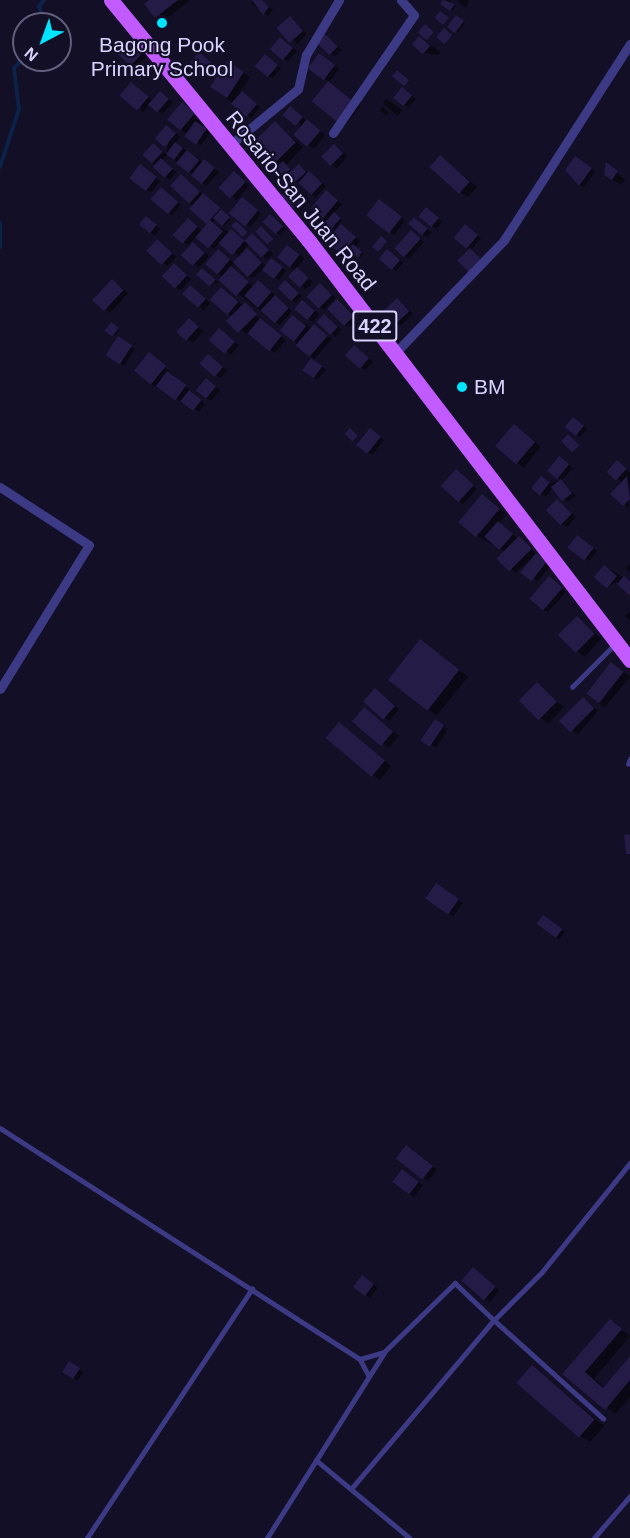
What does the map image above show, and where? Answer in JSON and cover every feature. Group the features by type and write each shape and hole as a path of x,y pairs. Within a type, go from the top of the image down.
{"main road":[{"name":"Rosario-San Juan Road","path":"111,0 230,145 395,353 630,660"}],"street":[{"path":"230,145 298,89 306,55 339,0"},
{"path":"333,133 414,15 401,0"},
{"path":"395,353 504,240 630,44"},
{"path":"0,487 89,545 0,689"}],"lane":[{"path":"572,687 617,642"},
{"path":"0,1128 360,1359 369,1376"},
{"path":"351,1489 494,1320 542,1272 630,1163"},
{"path":"267,1538 384,1352 455,1283 603,1418"},
{"path":"87,1538 252,1290"},
{"path":"360,1359 384,1352"},
{"path":"316,1460 410,1538"},
{"path":"594,1538 630,1496"}],"building":[{"path":"149,0 178,0 155,18 144,4"},
{"path":"252,0 262,0 269,7 263,15"},
{"path":"443,0 455,4 450,11 440,4"},
{"path":"440,11 449,18 443,25 434,18"},
{"path":"456,15 464,21 455,33 447,27"},
{"path":"290,16 303,31 290,43 276,28"},
{"path":"425,24 434,32 427,40 418,32"},
{"path":"444,28 452,35 444,44 436,37"},
{"path":"325,34 338,47 329,55 317,42"},
{"path":"419,36 430,46 423,54 412,44"},
{"path":"133,37 146,49 130,66 117,54"},
{"path":"280,37 293,48 283,60 270,49"},
{"path":"199,52 212,63 200,77 187,66"},
{"path":"319,53 335,65 324,80 308,68"},
{"path":"265,54 278,65 268,77 255,66"},
{"path":"227,61 244,72 227,98 210,87"},
{"path":"397,70 409,80 404,86 392,76"},
{"path":"328,81 354,102 337,122 312,101"},
{"path":"131,82 149,97 137,111 119,96"},
{"path":"402,87 412,95 403,106 393,98"},
{"path":"160,91 169,99 157,112 148,104"},
{"path":"242,91 257,104 246,117 231,104"},
{"path":"182,102 195,113 180,131 167,120"},
{"path":"290,106 303,117 295,126 282,115"},
{"path":"307,119 321,131 307,147 293,135"},
{"path":"195,121 207,129 196,145 184,137"},
{"path":"275,121 296,143 270,168 249,146"},
{"path":"166,125 176,133 165,147 155,139"},
{"path":"175,142 183,148 174,160 166,154"},
{"path":"153,143 163,152 152,164 142,155"},
{"path":"334,144 343,153 330,166 321,157"},
{"path":"187,150 199,160 188,173 176,163"},
{"path":"440,155 470,182 459,194 429,167"},
{"path":"575,156 592,168 579,186 565,170"},
{"path":"161,158 173,169 165,178 153,167"},
{"path":"204,159 215,168 202,184 191,175"},
{"path":"283,161 290,169 281,177 274,169"},
{"path":"606,162 618,171 612,180 604,175"},
{"path":"140,164 157,177 146,191 129,178"},
{"path":"299,164 306,172 295,182 288,174"},
{"path":"234,171 246,182 230,199 218,188"},
{"path":"309,171 322,183 311,195 298,183"},
{"path":"181,174 200,192 189,203 170,186"},
{"path":"293,184 306,198 294,209 281,195"},
{"path":"161,187 178,202 168,214 151,199"},
{"path":"326,190 338,200 323,219 311,208"},
{"path":"203,193 220,208 207,224 189,209"},
{"path":"242,197 258,210 245,227 229,213"},
{"path":"379,199 402,217 389,233 366,216"},
{"path":"426,207 439,218 431,227 418,216"},
{"path":"221,209 230,217 222,226 213,218"},
{"path":"334,212 341,218 330,230 324,224"},
{"path":"270,214 283,226 276,234 262,222"},
{"path":"146,216 157,225 150,233 139,225"},
{"path":"414,217 428,229 422,236 408,224"},
{"path":"188,218 198,227 182,244 173,235"},
{"path":"210,220 223,231 208,249 195,238"},
{"path":"236,221 248,232 243,237 231,226"},
{"path":"341,224 356,237 341,254 326,241"},
{"path":"465,224 478,235 466,249 453,238"},
{"path":"261,226 273,239 267,245 255,231"},
{"path":"231,229 245,241 232,255 219,243"},
{"path":"411,230 421,239 404,257 394,249"},
{"path":"252,233 269,250 261,258 244,241"},
{"path":"381,236 387,241 378,252 372,247"},
{"path":"157,239 172,253 161,265 146,251"},
{"path":"193,242 205,253 192,266 181,255"},
{"path":"353,244 362,252 358,258 348,250"},
{"path":"287,245 300,255 290,267 277,258"},
{"path":"247,248 262,263 248,277 233,262"},
{"path":"470,248 482,260 469,273 457,261"},
{"path":"218,249 230,259 217,275 205,264"},
{"path":"387,249 400,260 392,270 379,259"},
{"path":"271,258 283,267 274,279 262,270"},
{"path":"174,263 187,275 175,288 162,276"},
{"path":"231,266 249,282 236,296 218,280"},
{"path":"297,267 309,278 300,287 288,277"},
{"path":"202,268 216,280 210,287 196,275"},
{"path":"112,279 124,290 104,311 92,300"},
{"path":"258,280 272,292 258,308 244,296"},
{"path":"285,280 299,293 291,301 277,288"},
{"path":"320,283 332,295 319,308 307,296"},
{"path":"190,285 206,299 198,308 182,294"},
{"path":"221,287 238,302 227,315 210,300"},
{"path":"275,295 289,308 275,323 261,310"},
{"path":"397,298 409,311 395,325 382,312"},
{"path":"337,299 354,316 344,326 327,309"},
{"path":"302,300 315,311 307,320 294,309"},
{"path":"245,302 257,314 238,333 226,321"},
{"path":"324,314 338,327 330,335 316,322"},
{"path":"292,315 306,326 294,342 280,331"},
{"path":"189,318 199,327 186,341 176,332"},
{"path":"260,318 282,336 269,351 247,334"},
{"path":"111,322 119,328 112,337 104,331"},
{"path":"314,324 328,336 309,357 296,345"},
{"path":"219,328 235,342 224,354 209,340"},
{"path":"118,336 132,345 120,365 105,355"},
{"path":"354,345 369,358 360,369 345,356"},
{"path":"149,352 166,366 151,384 134,371"},
{"path":"208,354 223,367 215,377 199,364"},
{"path":"311,358 322,366 314,378 302,370"},
{"path":"167,371 186,385 175,400 156,386"},
{"path":"206,378 216,386 206,399 196,390"},
{"path":"189,390 202,400 193,411 180,401"},
{"path":"573,417 584,426 576,436 565,427"},
{"path":"514,424 535,442 516,464 495,446"},
{"path":"350,428 358,436 352,441 344,434"},
{"path":"370,428 381,437 367,454 356,445"},
{"path":"568,434 579,445 572,452 561,441"},
{"path":"559,456 569,464 557,479 547,471"},
{"path":"617,460 627,469 616,481 606,472"},
{"path":"456,469 474,485 458,502 441,486"},
{"path":"541,476 550,483 540,495 531,489"},
{"path":"627,476 630,499 623,506 610,494"},
{"path":"561,479 572,493 562,501 551,487"},
{"path":"482,494 500,509 476,537 458,522"},
{"path":"557,499 572,514 561,525 546,510"},
{"path":"498,521 513,534 499,550 484,537"},
{"path":"577,535 594,548 584,560 567,548"},
{"path":"519,536 532,549 509,571 496,559"},
{"path":"536,553 547,562 531,581 520,572"},
{"path":"604,565 617,576 607,588 594,577"},
{"path":"549,576 563,588 543,610 529,599"},
{"path":"624,576 630,581 630,596 617,584"},
{"path":"577,616 595,634 576,653 558,635"},
{"path":"420,639 459,670 427,711 388,680"},
{"path":"611,662 624,672 599,703 586,694"},
{"path":"537,682 557,702 538,720 519,700"},
{"path":"375,688 395,706 383,719 363,701"},
{"path":"583,697 594,708 570,732 559,721"},
{"path":"364,707 393,731 381,746 352,722"},
{"path":"435,719 444,725 430,747 420,741"},
{"path":"339,722 385,761 371,777 326,738"},
{"path":"630,834 630,854 626,854 624,835"},
{"path":"436,883 459,899 448,915 425,899"},
{"path":"543,915 562,929 556,938 537,924"},
{"path":"406,1145 433,1166 422,1179 396,1158"},
{"path":"402,1169 419,1182 409,1194 392,1182"},
{"path":"473,1267 496,1287 484,1300 461,1281"},
{"path":"362,1275 374,1284 365,1296 353,1287"},
{"path":"610,1319 622,1329 585,1372 603,1388 630,1356 630,1380 605,1410 562,1374"},
{"path":"69,1361 80,1368 73,1379 62,1372"},
{"path":"532,1365 595,1419 579,1438 516,1383"}],"waterway":[{"path":"41,12 39,6 44,0"},
{"path":"0,167 19,109 14,72"},
{"path":"0,223 0,247"}],"place":[{"name":"Bagong Pook Primary School","path":"162,23"},
{"name":"BM","path":"462,387"}]}
